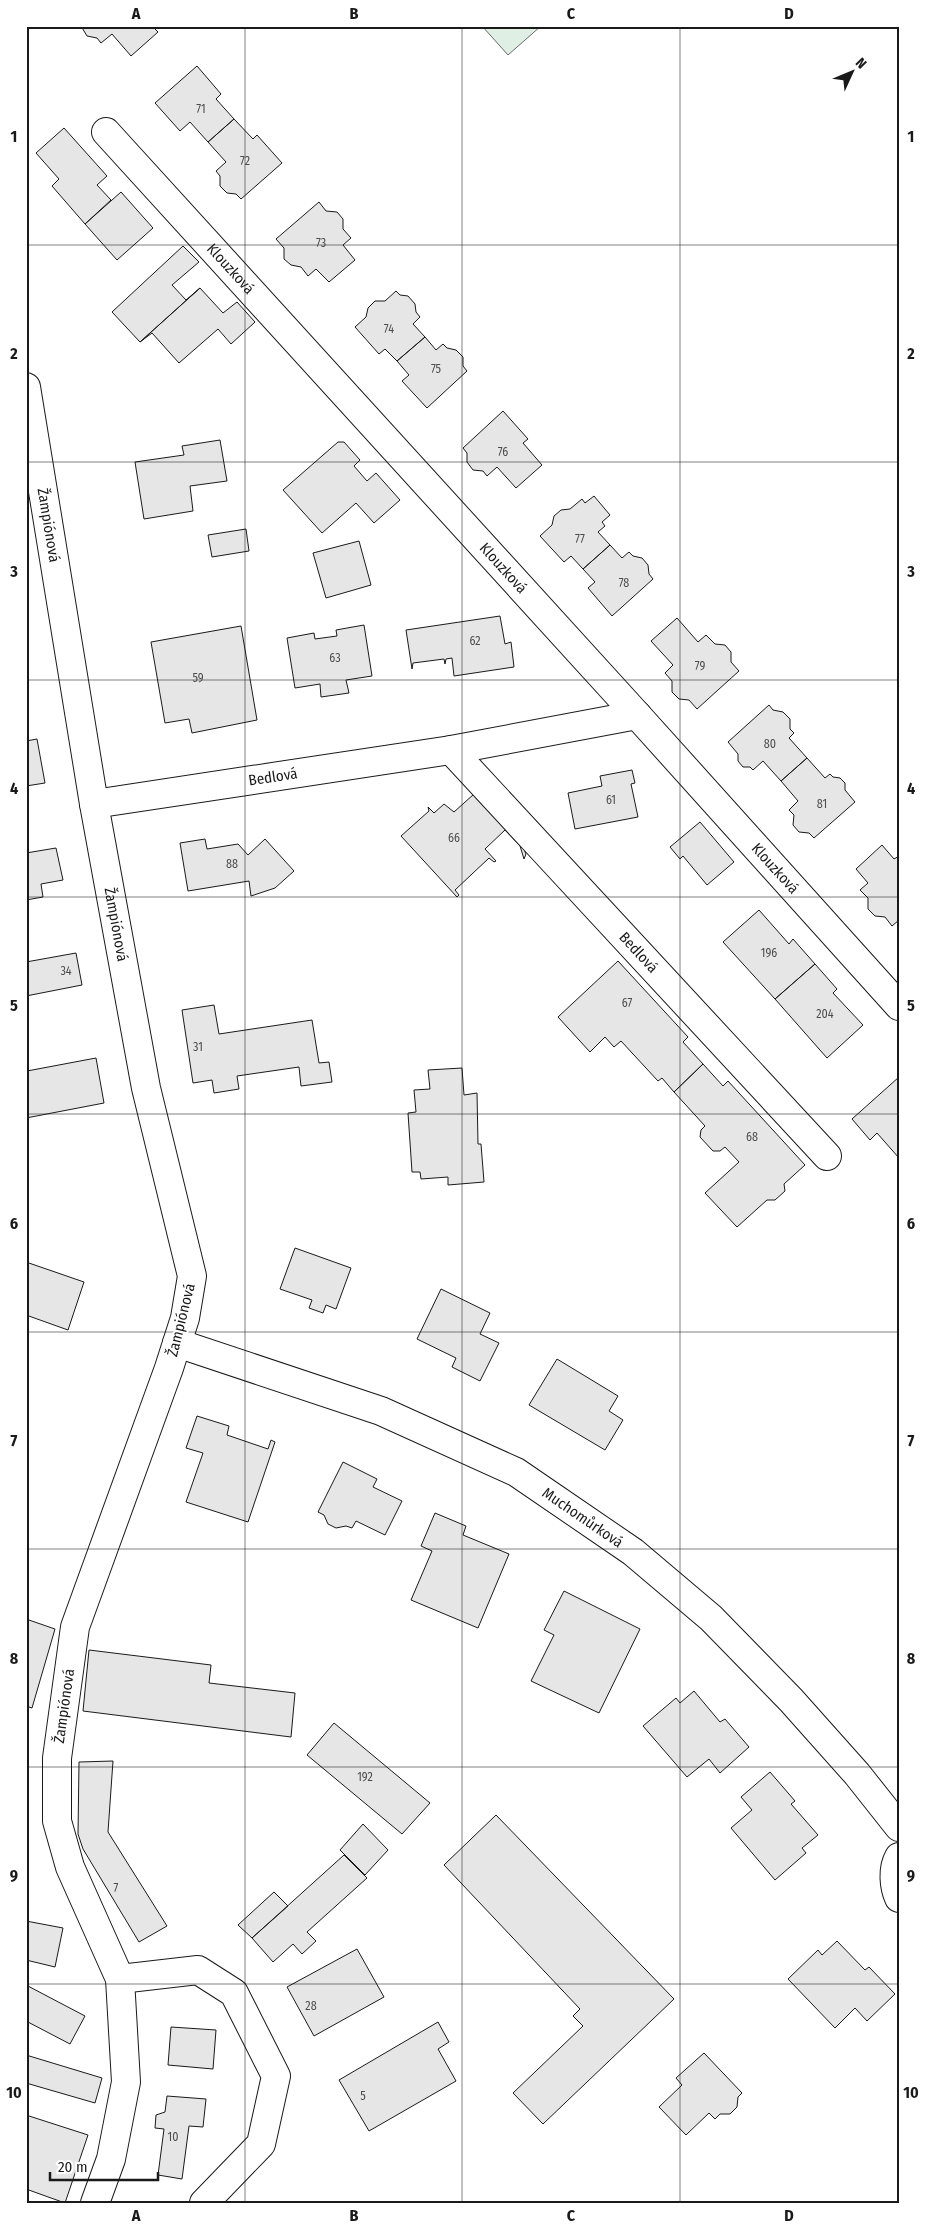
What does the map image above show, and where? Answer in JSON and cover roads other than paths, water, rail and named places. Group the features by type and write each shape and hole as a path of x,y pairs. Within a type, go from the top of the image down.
{"street":[{"name":"Klouzková","path":"106,132 637,715 899,1006"},
{"name":"Žampiónová","path":"26,387 94,804 146,1088 192,1276 177,1343 75,1627 57,1758 57,1821 70,1867 120,1979 126,2082 111,2159 95,2203"},
{"name":"Bedlová","path":"94,804 452,750 637,715"},
{"name":"Bedlová","path":"452,750 827,1156"},
{"name":"Muchomůrková","path":"177,1343 382,1411 516,1472 633,1552 711,1618 791,1700 857,1774 899,1827"},
{"path":"899,1857 896,1862 894,1888 899,1898"},
{"path":"120,1979 198,1970 234,1993 276,2076 261,2144 204,2203"}]}
